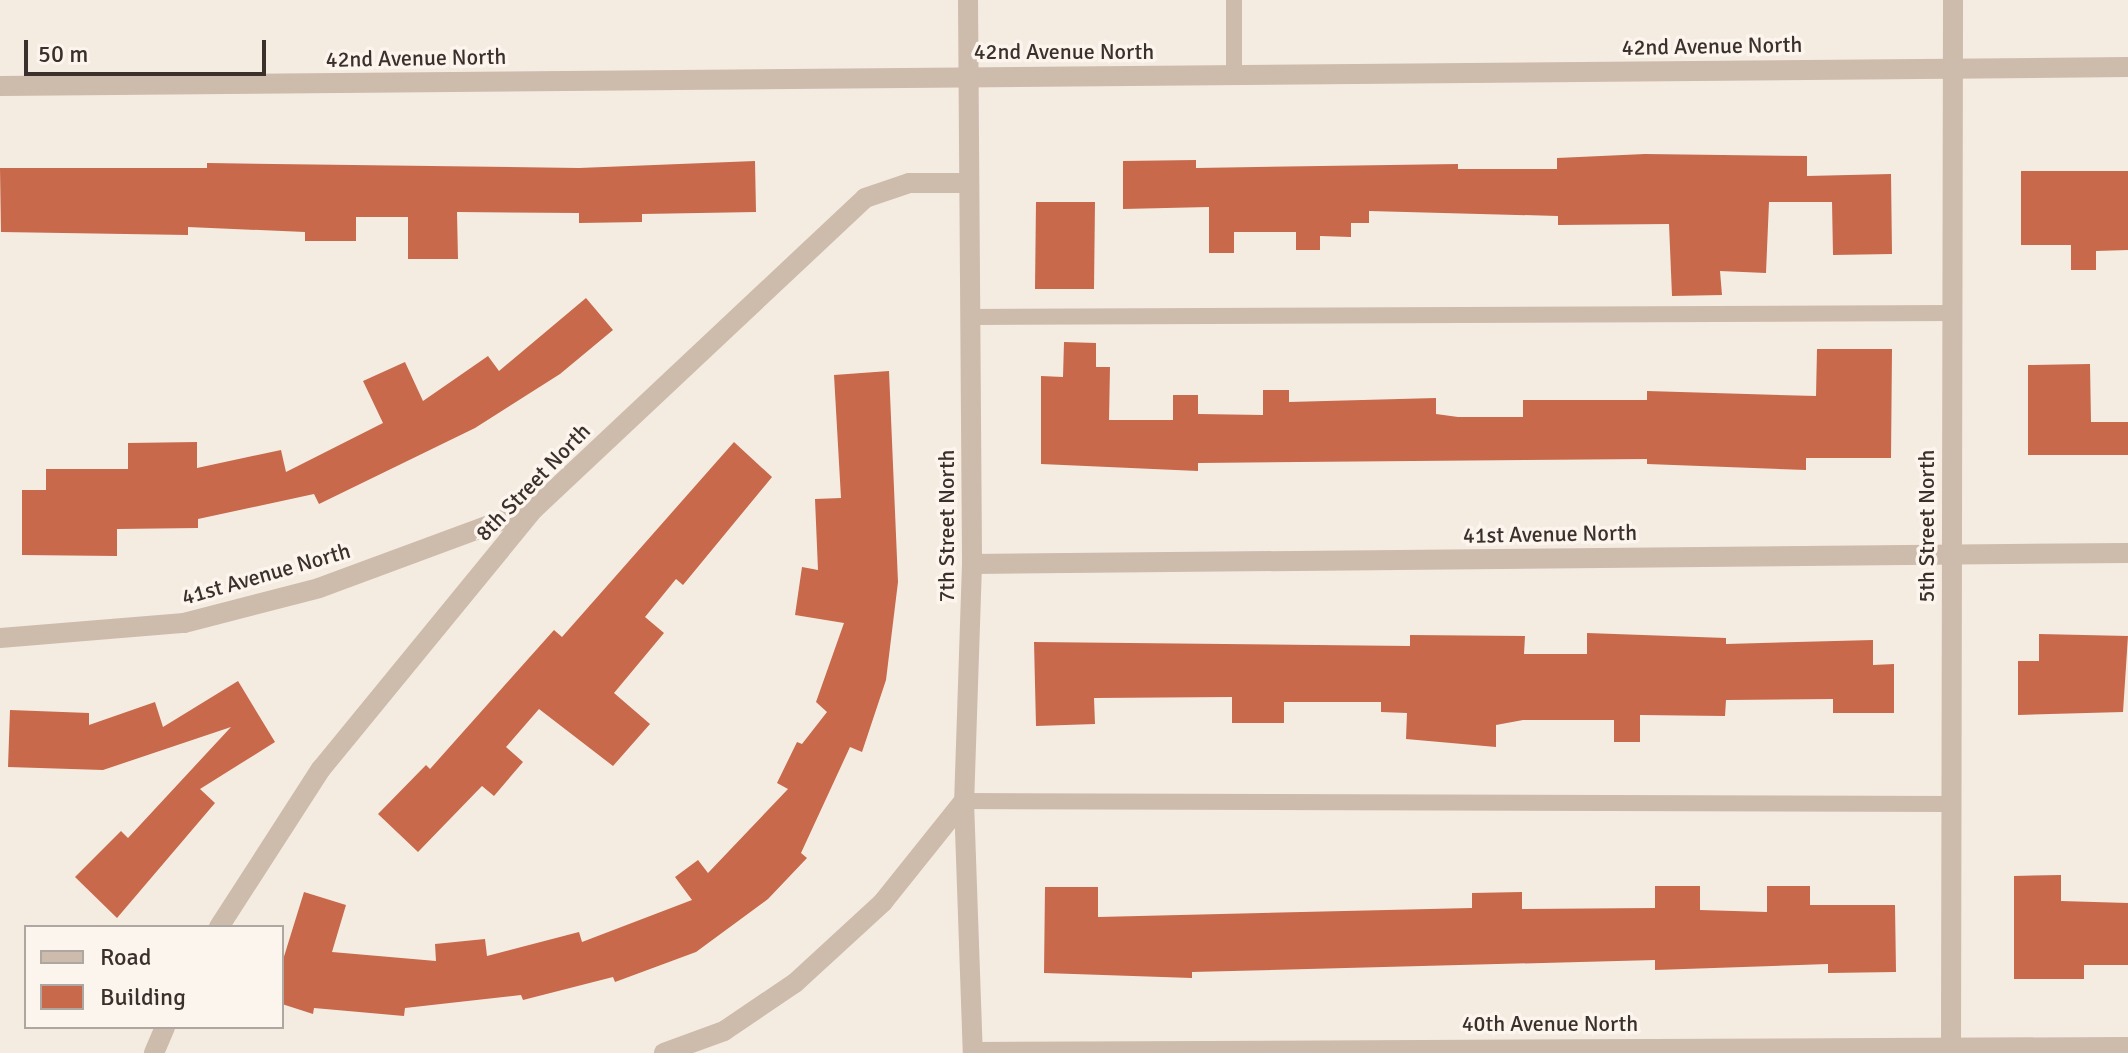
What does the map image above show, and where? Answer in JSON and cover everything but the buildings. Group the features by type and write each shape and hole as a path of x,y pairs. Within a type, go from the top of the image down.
{"street":[{"name":"7th Street North","path":"968,0 972,564 964,801 973,1053"},
{"name":"5th Street North","path":"1951,1049 1953,0"},
{"name":"42nd Avenue North","path":"0,86 2128,67"},
{"name":"8th Street North","path":"220,925 321,769 534,509 865,198 909,183 969,183"},
{"name":"41st Avenue North","path":"0,638 184,623 319,588 534,509"},
{"name":"41st Avenue North","path":"972,564 2128,553"},
{"path":"664,1053 724,1031 795,983 883,902 964,801"},
{"path":"154,1053 164,1029"},
{"name":"40th Avenue North","path":"973,1053 2128,1047"}],"lane":[{"path":"1234,0 1234,74"},
{"path":"971,317 1952,313"},
{"path":"964,801 1951,804"}]}
